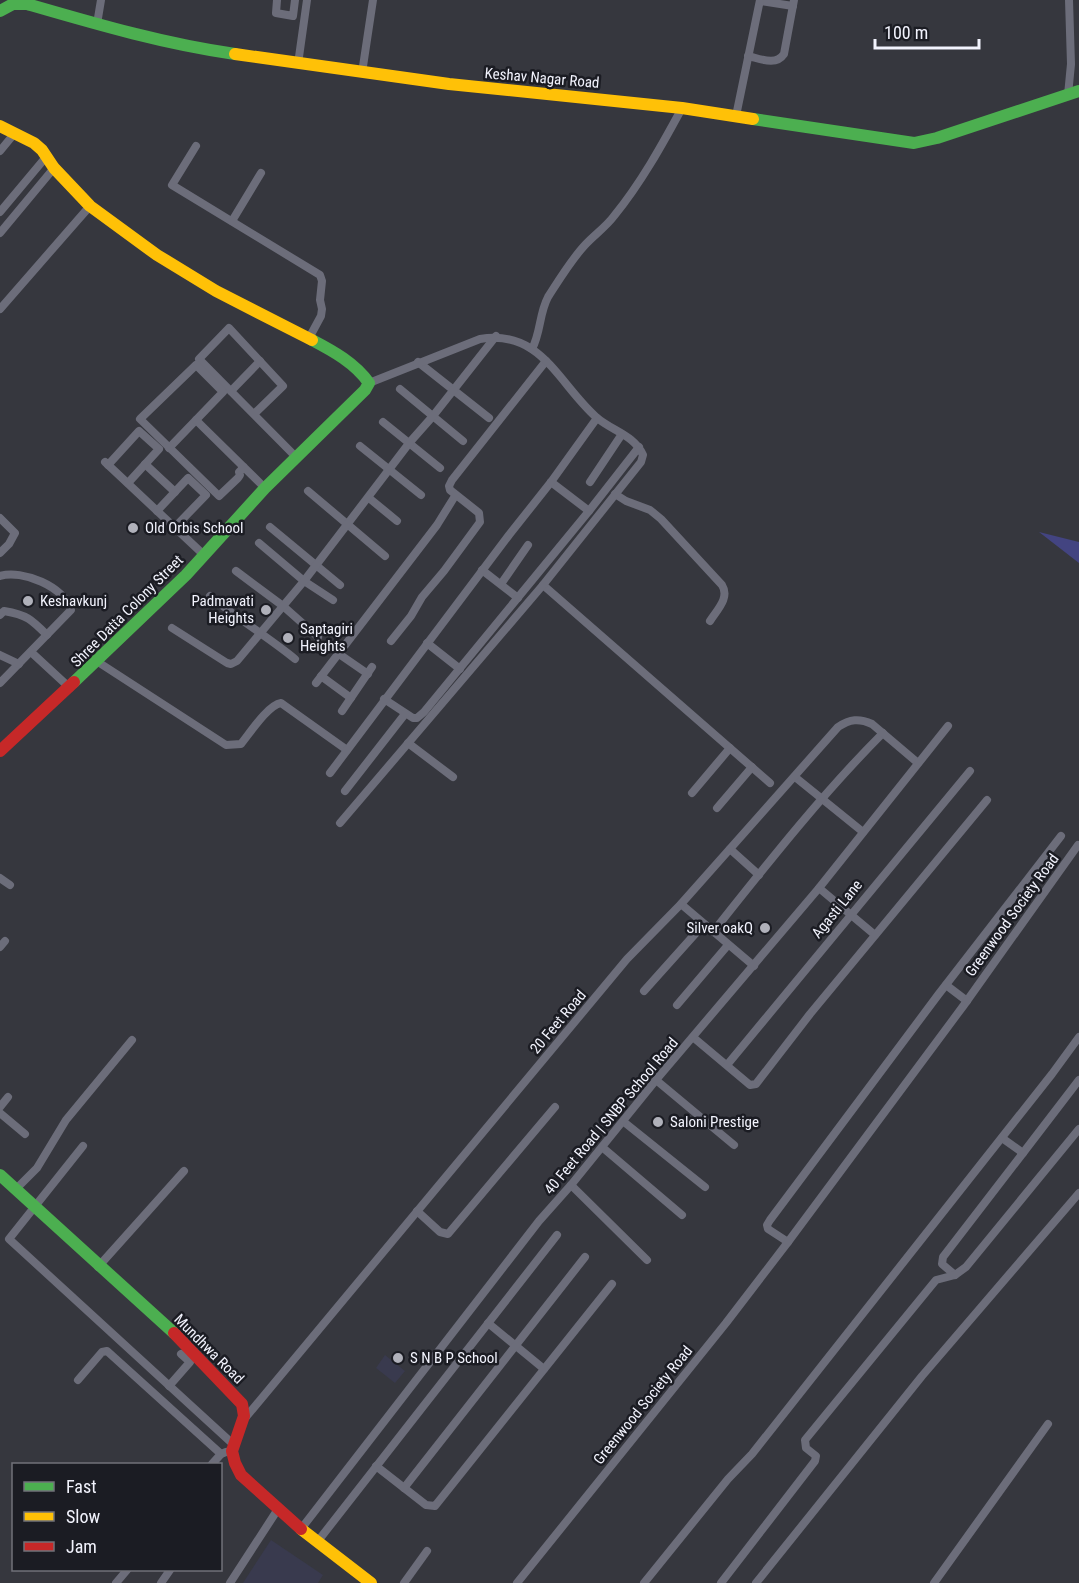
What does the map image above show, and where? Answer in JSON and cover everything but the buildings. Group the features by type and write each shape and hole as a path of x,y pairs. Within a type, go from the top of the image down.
{"street":[{"path":"97,24 101,0"},
{"path":"277,0 276,13 292,16 295,0"},
{"path":"298,64 307,0"},
{"path":"362,73 373,0"},
{"path":"736,116 748,56 760,0 793,3 782,58 773,62 748,56"},
{"path":"1069,0 1073,93"},
{"name":"Keshav Nagar Road","path":"0,11 10,2 46,4 119,31 204,50 449,84 682,108 914,143 937,138 1073,93"},
{"path":"532,349 538,336 541,314 549,296 576,255 613,219 660,147 682,108"},
{"path":"0,126 34,144 90,206 165,260 216,291 349,362 368,379 369,383 480,339 496,336 520,342 546,361 597,418 639,447 643,455 641,462 543,585 340,823"},
{"path":"0,151 14,134"},
{"path":"196,146 172,185 320,275 322,281 321,316 308,340"},
{"path":"0,212 46,157"},
{"path":"0,233 54,168"},
{"path":"232,221 261,173"},
{"path":"0,309 90,206"},
{"path":"254,414 283,386 229,328 199,358 296,457"},
{"path":"172,628 226,663 231,664 237,661 304,581 410,442 434,416 496,336"},
{"path":"231,391 260,361"},
{"path":"391,641 480,522 479,513 455,496 449,486 452,480 546,361"},
{"path":"418,362 489,418"},
{"path":"170,448 223,392 196,365 140,419 219,496 238,478 239,471 243,467"},
{"name":"Shree Datta Colony Street","path":"0,751 98,662 204,555 265,488 365,390 369,383"},
{"path":"400,389 463,441"},
{"path":"330,773 597,418"},
{"path":"196,420 265,488"},
{"path":"383,422 440,468"},
{"path":"128,483 159,449 139,431 106,463 204,555"},
{"path":"590,482 622,434"},
{"path":"360,446 421,495"},
{"path":"384,699 413,718 420,716 639,447"},
{"path":"145,464 174,492"},
{"path":"157,511 188,478 206,495 175,527"},
{"path":"551,482 589,511"},
{"path":"308,491 385,556"},
{"path":"615,494 650,510 661,519 722,585 726,593 710,621"},
{"path":"351,698 319,680 437,525 455,496"},
{"path":"369,498 397,521"},
{"path":"0,518 15,532 9,544 0,553"},
{"path":"270,527 340,585"},
{"path":"259,543 304,581 333,600"},
{"path":"501,584 528,544"},
{"path":"482,570 518,598"},
{"path":"236,571 283,606 318,637"},
{"path":"0,576 12,574 49,584 70,605 70,613 0,683"},
{"path":"543,585 770,783"},
{"path":"210,596 243,623 262,632 296,659"},
{"path":"0,615 4,611 24,615 33,620 47,635"},
{"path":"427,643 460,669"},
{"path":"31,652 70,688"},
{"path":"339,654 370,671 342,711"},
{"path":"0,655 19,664"},
{"path":"98,662 226,745 241,744 270,710 281,703 347,750"},
{"path":"345,790 405,714"},
{"name":"20 Feet Road","path":"246,1417 627,959 681,904 838,727 846,721 864,720 918,763"},
{"name":"40 Feet Road | SNBP School Road","path":"301,1529 539,1221 819,888 948,726"},
{"path":"713,932 823,800 883,733"},
{"path":"408,744 453,777"},
{"path":"692,793 730,748"},
{"path":"717,808 752,768"},
{"name":"Agasti Lane","path":"727,1065 970,771"},
{"path":"795,777 863,832"},
{"path":"694,1038 750,1085 756,1084 810,1014 987,800"},
{"name":"Greenwood Society Road","path":"788,1242 768,1229 767,1225 770,1220 946,985 1062,836"},
{"name":"Greenwood Society Road","path":"517,1583 726,1323 788,1242 967,1001 1078,845"},
{"path":"730,849 759,875"},
{"path":"0,878 10,885"},
{"path":"819,888 875,935"},
{"path":"681,904 754,966"},
{"path":"644,991 704,924"},
{"path":"677,1005 728,945"},
{"name":"Greenwood Society Road","path":"946,985 967,1001"},
{"path":"644,1583 728,1479 752,1454 1079,1037"},
{"path":"15,1190 36,1168 66,1120 132,1040"},
{"path":"656,1080 734,1145"},
{"path":"955,1275 942,1264 943,1257 1079,1080"},
{"path":"0,1107 8,1097"},
{"path":"417,1211 440,1232 448,1234 555,1107"},
{"path":"0,1113 25,1134"},
{"path":"624,1122 705,1187"},
{"path":"721,1583 815,1461 816,1456 806,1448 805,1440 936,1280 955,1275 966,1267 1079,1129"},
{"path":"1002,1138 1023,1153"},
{"path":"83,1146 9,1239 169,1386 229,1450 241,1475 301,1529 371,1583"},
{"path":"602,1147 682,1215"},
{"path":"98,1267 184,1171"},
{"name":"Mundhwa Road","path":"0,1174 98,1267 181,1340 242,1404 246,1417"},
{"path":"571,1185 647,1260"},
{"path":"756,1583 937,1359 1079,1193"},
{"path":"318,1541 557,1235"},
{"path":"404,1488 585,1257"},
{"path":"376,1466 426,1505 435,1506 612,1284"},
{"path":"488,1323 544,1369"},
{"path":"78,1380 102,1352 107,1351 229,1450"},
{"path":"169,1386 190,1362 181,1354"},
{"path":"213,1463 229,1450 246,1417"},
{"path":"934,1583 1048,1424"},
{"path":"230,1583 278,1509"},
{"path":"404,1583 428,1551"},
{"path":"116,1583 125,1571"}],"shaded area":[{"path":"1039,532 1079,542 1079,563"},
{"path":"385,1355 405,1371 395,1383 376,1368"},
{"path":"271,1540 323,1575 318,1583 243,1583"}],"traffic: fast":[{"path":"0,11 13,4 27,4 156,39 235,54"},
{"path":"753,119 914,143 937,138 1079,91"},
{"path":"74,682 186,575 265,488 365,390 369,383 357,369 336,353 312,340"},
{"path":"0,1175 174,1333"}],"traffic: slow":[{"path":"235,54 449,84 682,108 753,119"},
{"path":"0,126 34,143 90,206 157,255 216,291 312,340"},
{"path":"301,1529 371,1583"}],"traffic: jam":[{"path":"0,751 74,682"},
{"path":"174,1333 242,1404 244,1416 232,1451 241,1475 301,1529"}],"place":[{"name":"Old Orbis School","path":"133,528"},
{"name":"Keshavkunj","path":"28,601"},
{"name":"Padmavati Heights","path":"266,610"},
{"name":"Saptagiri Heights","path":"288,638"},
{"name":"Silver oakQ","path":"765,928"},
{"name":"Saloni Prestige","path":"658,1122"},
{"name":"S N B P School","path":"398,1358"}]}
